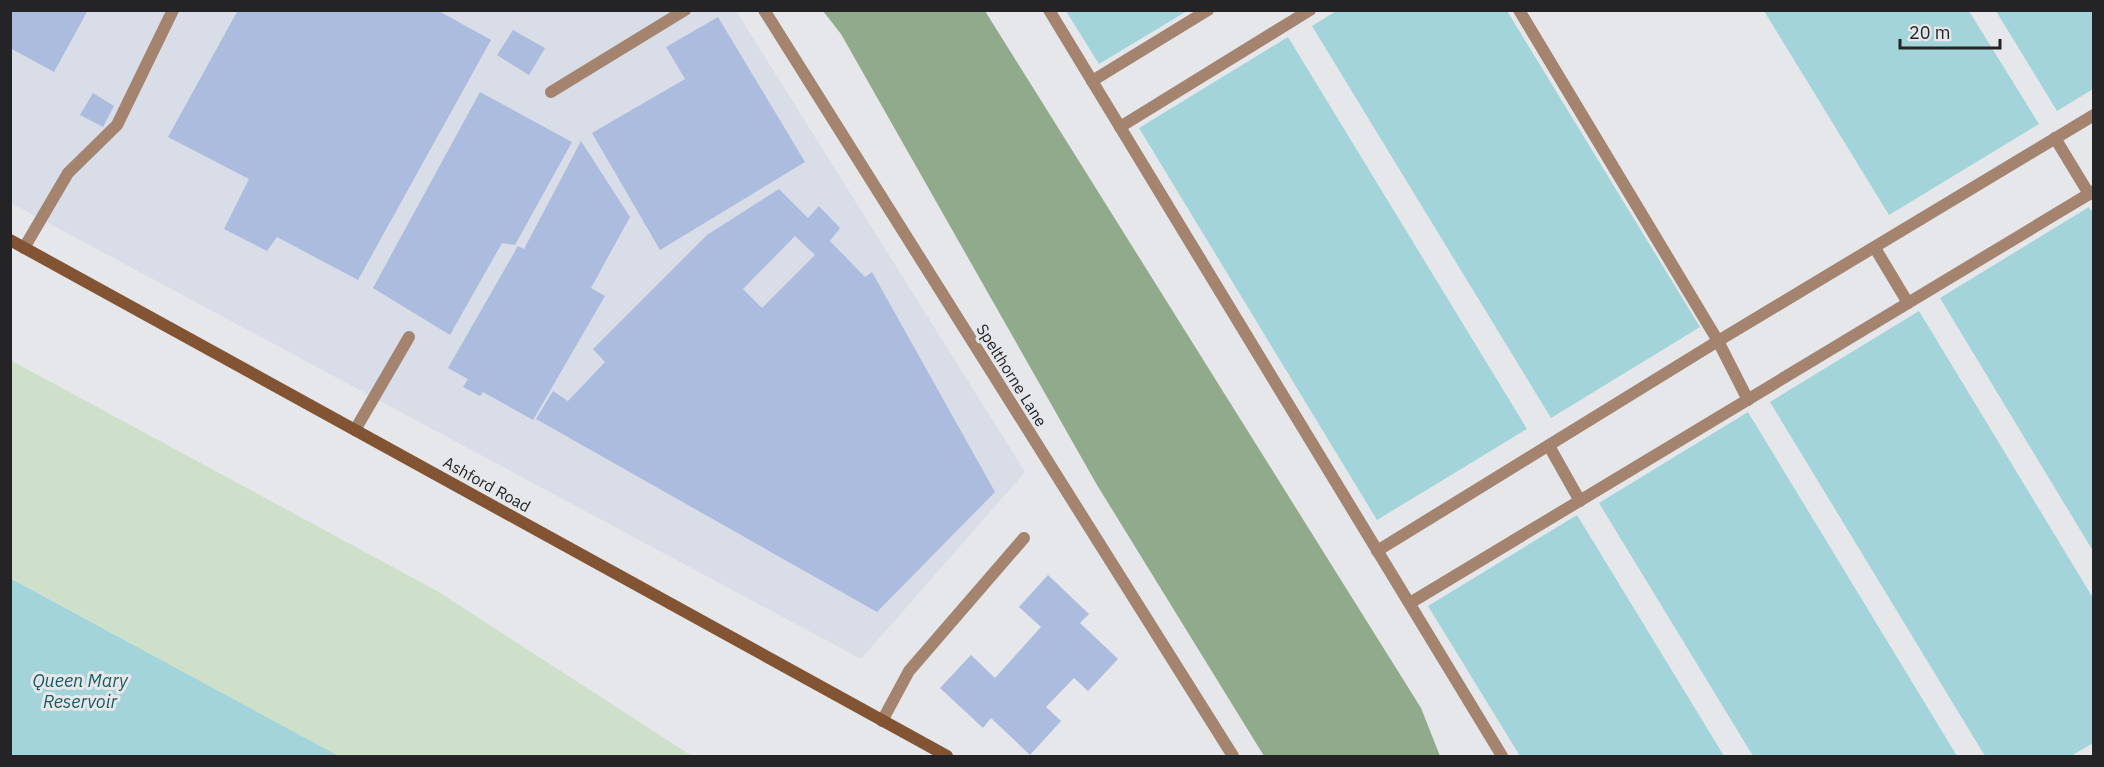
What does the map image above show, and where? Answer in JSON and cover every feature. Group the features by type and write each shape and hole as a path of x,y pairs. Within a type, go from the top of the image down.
{"street":[{"path":"24,248 68,173 117,125 173,10"},
{"path":"551,92 685,10"},
{"name":"Spelthorne Lane","path":"764,10 1233,756"},
{"path":"1049,10 1502,756"},
{"path":"1092,81 1208,10"},
{"path":"1120,127 1292,15 1310,10"},
{"path":"1520,10 1718,341 1748,400"},
{"path":"1377,551 1718,341 2094,114"},
{"path":"1410,603 2091,193 2055,138"},
{"name":"Ashford Road","path":"10,240 947,756"},
{"path":"1875,248 1908,303"},
{"path":"355,430 409,337"},
{"path":"1549,446 1580,501"},
{"path":"882,721 909,670 1024,538"}],"shaded area":[{"path":"10,11 736,11 1025,472 861,659 11,203"}],"green space":[{"path":"823,11 985,11 1421,708 1440,756 1264,756 1097,485 841,34"},
{"path":"10,360 437,591 692,756 338,756 11,578"}],"water":[{"path":"1066,11 1187,11 1099,64"},
{"path":"1336,11 1507,11 1700,327 1551,418 1312,26"},
{"path":"1764,11 1969,11 2039,124 1889,215"},
{"path":"1996,11 2093,11 2093,89 2057,111"},
{"path":"1288,37 1527,429 1377,520 1139,128"},
{"path":"2089,207 2094,214 2093,551 1940,298"},
{"path":"1919,311 2093,598 2093,743 2071,756 1985,756 1770,402"},
{"path":"1748,412 1957,756 1753,756 1599,503"},
{"path":"1577,515 1724,756 1520,756 1428,606"},
{"name":"Queen Mary Reservoir","path":"10,578 333,753 338,756 11,756"}],"building":[{"path":"10,10 88,10 54,72 10,48"},
{"path":"238,10 437,10 491,40 358,280 277,237 267,251 224,229 249,179 168,137"},
{"path":"718,17 805,162 660,250 592,133 685,79 666,47"},
{"path":"513,30 545,48 529,75 497,55"},
{"path":"480,92 572,142 515,245 502,243 450,335 373,288"},
{"path":"93,93 114,106 103,127 80,115"},
{"path":"581,141 630,217 591,288 605,296 533,420 483,392 480,396 463,387 468,379 448,368 518,246 524,249"},
{"path":"779,189 808,218 819,206 840,228 830,241 865,277 872,272 995,492 877,612 536,419 553,391 568,401 605,362 593,349 707,235","holes":["795,236 815,255 762,308 743,289"]},
{"path":"1048,575 1089,614 1080,623 1118,659 1088,691 1074,678 1046,707 1061,721 1030,755 991,718 983,728 940,688 971,655 995,678 1041,627 1019,607"}]}
